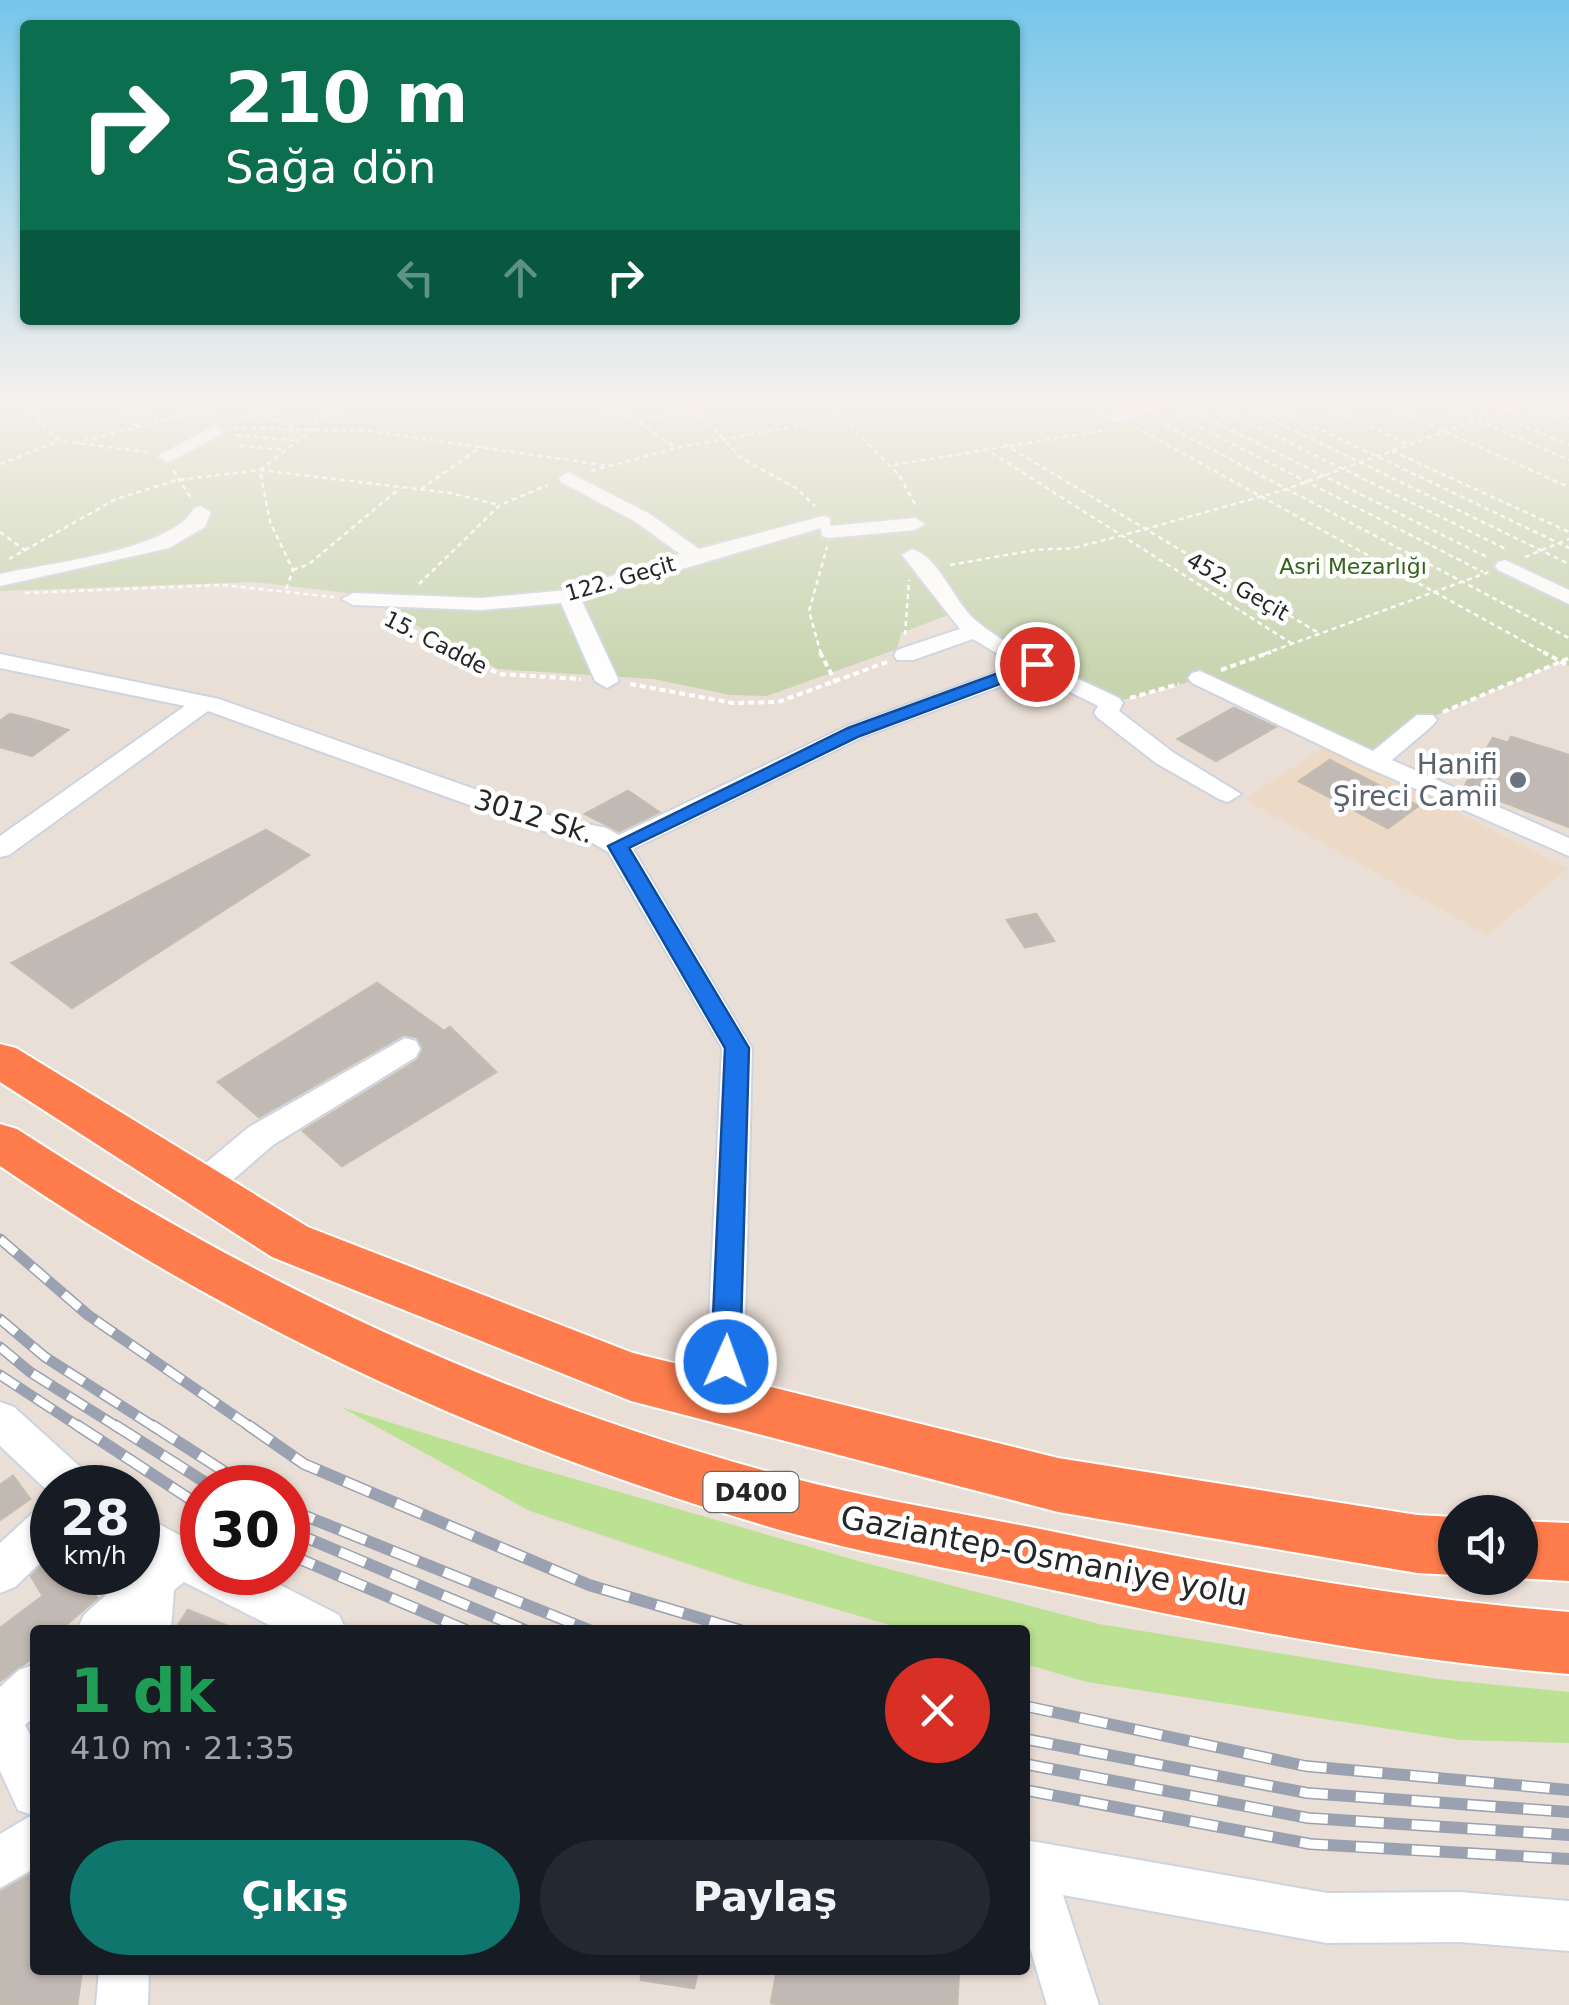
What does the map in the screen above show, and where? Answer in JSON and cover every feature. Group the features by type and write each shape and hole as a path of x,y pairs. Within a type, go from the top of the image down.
{"highway":[{"path":"0,1060 290,1242 630,1377 1058,1486 1438,1545"},
{"name":"Gaziantep-Osmaniye yolu","path":"0,1142 229,1284 498,1410 788,1504 1136,1579 1479,1637 1569,1643"},
{"path":"1538,1551 1569,1552"}],"street":[{"path":"595,493 643,518 696,556"},
{"path":"1,572 162,544 198,523 201,512"},
{"name":"122. Geçit","path":"353,599 481,604 568,596 696,556 826,527 915,524"},
{"path":"919,562 956,614 1037,664 1111,703 1106,712 1164,758 1228,794"},
{"path":"1505,562 1569,598"},
{"path":"568,596 607,681"},
{"path":"905,655 978,630"},
{"name":"3012 Sk.","path":"0,662 204,702 548,824 597,834 618,846 737,1048 724,1401"},
{"path":"618,846 854,732 1037,664"},
{"path":"1200,678 1375,762 1569,848"},
{"path":"0,849 204,702"},
{"path":"1375,762 1425,720"},
{"path":"201,1187 261,1136 405,1049"},
{"path":"4,1430 46,1465"},
{"path":"0,1572 30,1544"},
{"path":"160,1550 180,1565"},
{"path":"106,1625 180,1574"},
{"path":"152,1625 180,1580"},
{"path":"244,1595 312,1625"},
{"path":"30,1691 0,1719 30,1782"},
{"path":"0,1864 30,1842"},
{"path":"1030,1864 1327,1918 1460,1917 1569,1926"},
{"path":"1030,1873 1072,2005"},
{"path":"122,2005 124,1975"}],"path":[{"path":"1,572 26,551 116,499 137,493"},
{"path":"186,493 201,512"},
{"path":"263,493 277,546 293,570"},
{"path":"286,590 293,570 308,564 395,493"},
{"path":"433,493 500,506"},
{"path":"801,493 816,508 826,527 824,564 810,599 810,629 836,682"},
{"path":"1053,493 1290,642"},
{"name":"452. Geçit","path":"1082,493 1319,634"},
{"path":"1248,493 1569,666"},
{"path":"919,562 1074,548 1271,493"},
{"path":"1289,493 1569,638"},
{"path":"1329,493 1505,562 1539,565"},
{"path":"1359,493 1505,562"},
{"path":"1382,493 1505,562"},
{"path":"1422,493 1569,564"},
{"path":"1449,493 1569,548"},
{"path":"1482,493 1569,532"},
{"path":"0,532 26,551"},
{"path":"1111,703 1200,678 1290,642 1439,593 1505,562 1569,539"},
{"name":"15. Cadde","path":"18,593 222,584 353,599 498,674 607,681 733,702 778,702 905,655"},
{"path":"1425,720 1569,658"}],"shaded area":[{"path":"1328,745 1568,869 1487,935 1244,799"}],"green space":[{"name":"Asri Mezarlığı","path":"0,493 1569,493 1569,666 1561,661 1420,722 1371,760 1200,679 1111,703 953,613 901,633 897,649 767,696 730,695 653,679 498,669 357,594 253,582 0,591"},
{"path":"341,1407 862,1562 1099,1624 1438,1679 1569,1692 1569,1743 1460,1740 1087,1682 1030,1665 1030,1625 890,1625 742,1582 530,1511"}],"building":[{"path":"1234,708 1275,727 1216,761 1178,739"},
{"path":"10,714 68,730 32,756 0,747 0,721"},
{"name":"Hanifi Şireci Camii","path":"1511,737 1569,755 1569,827 1464,787 1493,738 1508,743"},
{"path":"1330,760 1418,806 1388,828 1299,781"},
{"path":"628,791 659,812 619,831 585,814"},
{"path":"266,830 309,855 72,1008 12,963"},
{"path":"1036,914 1054,941 1025,947 1007,920"},
{"path":"377,983 444,1031 450,1027 496,1072 342,1166 303,1131 418,1060 423,1047 417,1037 403,1035 259,1117 218,1082"},
{"path":"13,1476 30,1499 0,1520 0,1485"},
{"path":"43,1596 97,1598 66,1625 30,1625 30,1660 0,1681 0,1628"},
{"path":"188,1610 225,1625 178,1625"},
{"path":"30,1875 30,1975 81,1975 77,2005 0,2005 0,1892"},
{"path":"641,1975 697,1975 694,1988 641,1980"},
{"path":"776,1975 959,1975 957,2005 771,2003"}],"railway":[{"path":"0,1239 88,1315 252,1428"},
{"path":"0,1319 45,1357 156,1428"},
{"path":"0,1347 30,1372 119,1428"},
{"path":"0,1375 81,1428"},
{"path":"77,1425 180,1493"},
{"path":"115,1425 180,1466"},
{"path":"152,1425 214,1465"},
{"path":"248,1425 304,1464 589,1585 723,1625"},
{"path":"310,1518 577,1625"},
{"path":"310,1539 513,1625"},
{"path":"310,1563 454,1625"},
{"path":"1030,1707 1305,1766 1569,1790"},
{"path":"1030,1740 1307,1793 1569,1812"},
{"path":"1030,1765 1308,1818 1569,1835"},
{"path":"1030,1791 1310,1844 1569,1859"}],"place":[{"name":"Hanifi Şireci Camii","path":"1518,780"}],"route":[{"path":"726,1362 737,1048 618,846 854,732 1037,664"}]}
